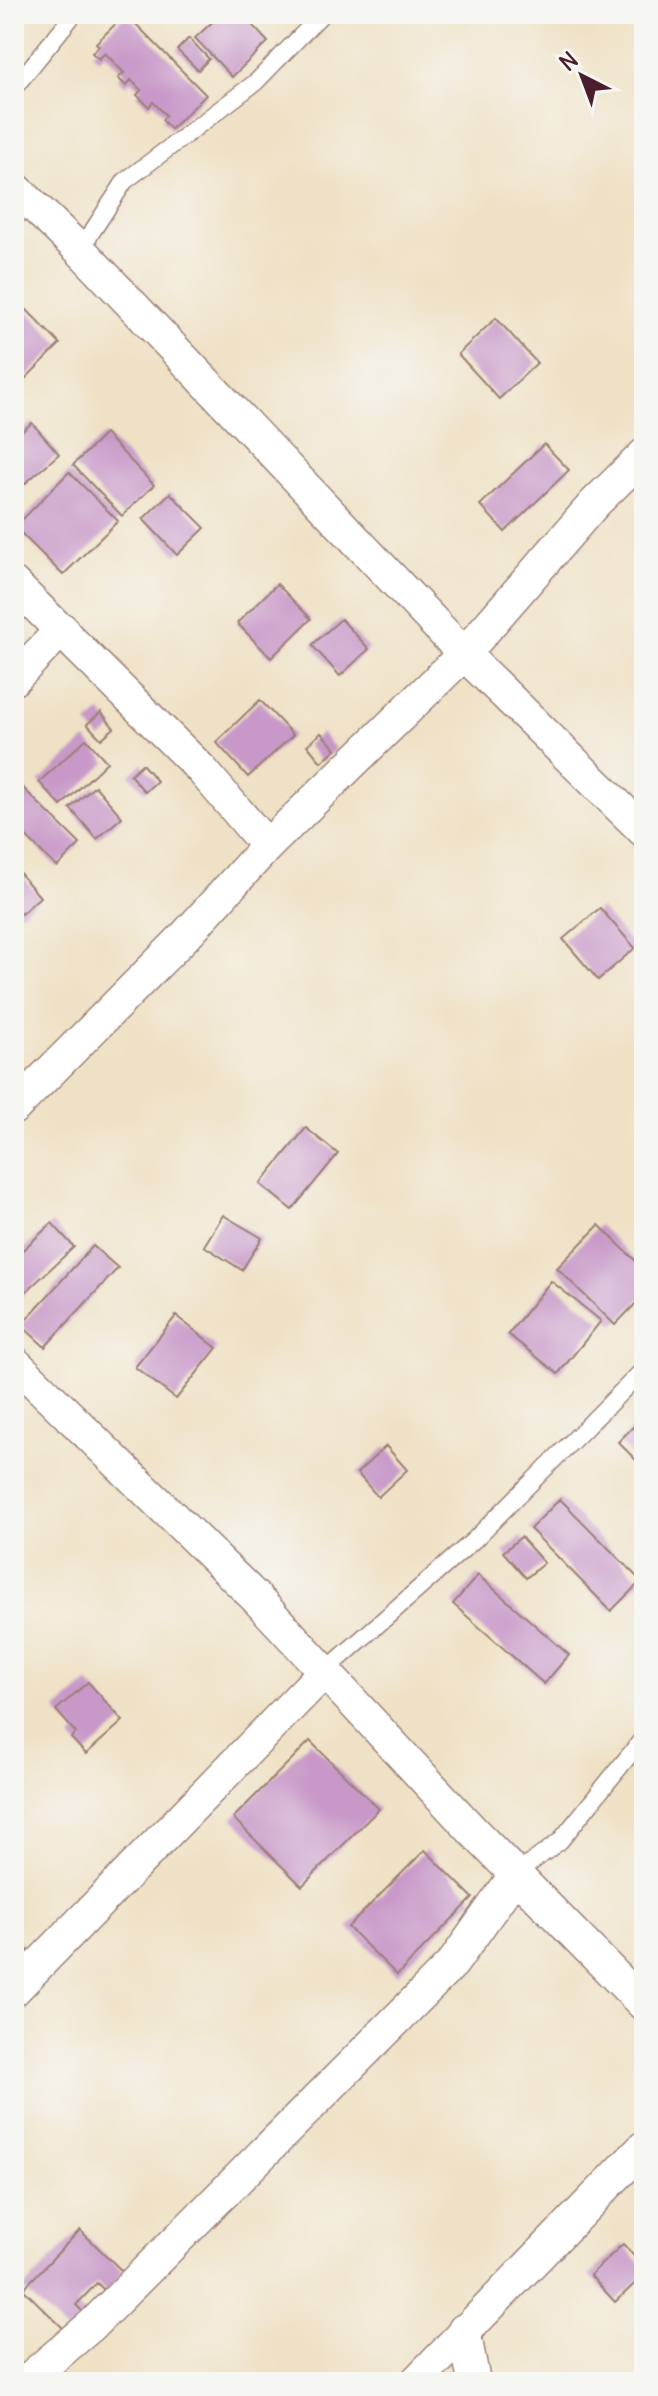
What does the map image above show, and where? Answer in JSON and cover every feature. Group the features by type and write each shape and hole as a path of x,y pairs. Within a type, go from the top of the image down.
{"street":[{"path":"14,187 80,250 464,654 644,831"},
{"path":"14,1108 184,937 267,846 464,654 594,504 644,455"},
{"path":"14,584 202,770 267,846"},
{"path":"14,679 62,629"},
{"path":"14,1362 256,1598 644,2005"},
{"path":"14,1990 324,1672"},
{"path":"25,2382 92,2325 453,1963 516,1874"},
{"path":"416,2382 644,2147"},
{"path":"464,2330 474,2382"}],"lane":[{"path":"14,88 74,14"},
{"path":"80,250 125,181 256,82 322,14"},
{"path":"324,1672 474,1540 644,1369"},
{"path":"516,1874 560,1841 644,1737"}],"building":[{"path":"126,14 206,95 171,129 162,120 166,115 153,102 149,107 137,95 141,90 131,80 126,86 118,78 124,73 105,53 99,59 92,53 99,46 96,43"},
{"path":"221,14 242,14 268,42 232,77 195,38"},
{"path":"189,38 209,59 198,70 177,50"},
{"path":"25,308 60,344 14,390 14,319"},
{"path":"496,318 537,363 499,399 458,354"},
{"path":"32,423 59,454 21,487 14,479 14,438"},
{"path":"105,434 154,485 122,516 73,465"},
{"path":"544,444 569,470 505,532 480,505"},
{"path":"69,472 118,521 63,575 15,527"},
{"path":"170,493 205,528 177,555 143,519"},
{"path":"277,584 311,619 271,658 237,623"},
{"path":"341,619 369,649 340,676 312,645"},
{"path":"260,700 293,735 248,777 216,742"},
{"path":"101,712 114,728 101,739 87,724"},
{"path":"321,733 336,749 321,762 307,745"},
{"path":"86,739 107,762 61,806 39,782"},
{"path":"142,764 157,781 145,792 130,775"},
{"path":"14,779 80,844 57,867 14,825"},
{"path":"95,786 122,817 97,839 70,808"},
{"path":"17,870 40,897 21,914 14,906 14,873"},
{"path":"600,908 635,948 598,980 563,939"},
{"path":"306,1128 338,1154 292,1210 260,1184"},
{"path":"223,1215 262,1238 242,1270 204,1246"},
{"path":"52,1223 74,1247 14,1303 14,1258"},
{"path":"599,1225 644,1269 644,1295 615,1325 557,1268"},
{"path":"93,1246 118,1268 45,1347 21,1325"},
{"path":"551,1281 601,1321 558,1374 508,1334"},
{"path":"176,1316 217,1348 176,1399 135,1367"},
{"path":"644,1416 644,1468 618,1442"},
{"path":"386,1446 407,1470 378,1497 357,1473"},
{"path":"560,1499 641,1581 611,1611 530,1529"},
{"path":"521,1537 544,1563 526,1578 503,1552"},
{"path":"478,1575 569,1655 544,1684 453,1604"},
{"path":"88,1682 123,1721 86,1754 71,1738 76,1733 56,1710"},
{"path":"310,1741 379,1809 302,1886 233,1818"},
{"path":"425,1850 473,1898 397,1975 348,1927"},
{"path":"14,1937 31,1954 14,1971"},
{"path":"80,2230 124,2273 106,2292 97,2283 76,2305 85,2314 67,2332 23,2289"},
{"path":"623,2244 644,2267 644,2275 615,2302 590,2275"}]}
